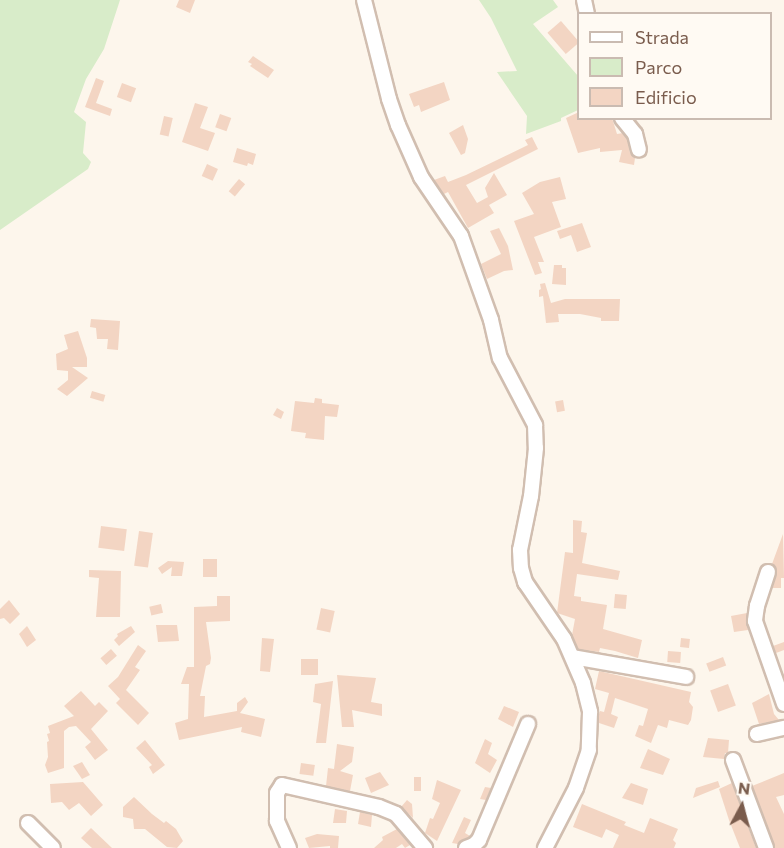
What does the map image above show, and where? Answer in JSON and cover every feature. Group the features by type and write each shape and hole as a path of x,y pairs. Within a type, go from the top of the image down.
{"street":[{"path":"364,0 389,99 398,125 420,177 461,236 491,320 500,358 535,425 536,448 531,496 520,550 521,568 525,582 564,639 573,657 590,712 589,750 576,788 545,848"},
{"path":"624,120 635,134 639,150"},
{"path":"768,572 757,606 756,621 783,699"},
{"path":"573,657 686,677"},
{"path":"466,848 474,845 478,840 528,724"},
{"path":"757,734 784,728"},
{"path":"733,760 766,848"},
{"path":"289,848 277,821 277,792 282,785 379,807 396,814 425,848"},
{"path":"28,823 53,848"}],"green space":[{"path":"0,0 120,0 104,49 86,79 74,112 86,122 83,153 91,162 88,169 0,230"},
{"path":"479,0 553,0 558,7 533,24 577,75 577,110 561,118 561,121 526,134 527,116 497,72 517,71 491,18"}],"building":[{"path":"179,0 195,0 190,13 176,7"},
{"path":"561,21 577,39 577,44 566,54 547,33"},
{"path":"253,56 274,70 268,78 250,66 252,64 248,62"},
{"path":"96,78 104,81 96,103 112,109 110,116 85,107"},
{"path":"444,82 450,100 421,112 419,105 414,107 409,94"},
{"path":"122,83 136,88 131,102 117,97"},
{"path":"195,103 208,107 200,128 215,133 208,151 182,142"},
{"path":"577,113 577,120 613,120 617,134 623,133 627,138 630,153 635,158 634,165 619,162 622,150 600,152 600,148 578,153 566,118"},
{"path":"220,114 231,118 226,131 215,127"},
{"path":"164,116 173,118 168,137 160,135"},
{"path":"463,125 468,139 465,153 461,155 449,133"},
{"path":"532,137 538,149 466,185 477,203 488,197 485,188 494,173 507,195 489,205 494,213 468,228 448,192 444,194 434,180 445,176 448,182 466,175 528,145 525,140"},
{"path":"237,148 256,154 253,165 248,163 247,166 233,162"},
{"path":"207,164 218,169 213,181 202,176"},
{"path":"560,177 566,199 552,202 561,227 534,237 544,262 538,262 542,273 535,275 514,221 534,214 522,193 540,182"},
{"path":"239,179 245,184 235,196 229,191"},
{"path":"582,223 591,247 577,252 571,235 560,239 557,231"},
{"path":"499,228 508,246 513,270 504,271 487,279 481,264 501,254 490,231"},
{"path":"554,265 562,265 562,268 566,268 566,285 552,284"},
{"path":"545,283 551,303 565,299 620,299 619,321 601,321 601,318 580,314 558,314 559,322 546,323 543,296 539,297 540,284"},
{"path":"91,319 120,321 118,350 107,349 108,339 97,339 96,328 90,327"},
{"path":"78,331 87,358 87,367 72,367 88,378 67,396 57,389 68,380 68,371 57,370 56,354 68,349 64,335"},
{"path":"92,391 105,395 103,402 90,398"},
{"path":"315,398 322,399 322,403 339,405 337,417 325,416 324,440 305,438 306,433 291,431 295,401 314,403"},
{"path":"563,400 565,411 557,412 555,401"},
{"path":"277,408 284,412 281,419 273,415"},
{"path":"573,520 582,521 581,532 587,533 582,563 620,571 618,580 577,574 574,596 581,597 581,601 607,605 603,629 642,640 638,658 600,648 599,652 578,649 572,635 575,619 557,613 565,552 573,553"},
{"path":"101,526 127,529 124,551 98,548"},
{"path":"139,531 153,533 148,568 134,566"},
{"path":"783,534 784,578 781,578 781,588 772,588 777,571 772,564"},
{"path":"203,559 217,559 217,577 203,577"},
{"path":"168,561 184,562 182,576 171,576 172,567 162,574 158,568"},
{"path":"89,570 121,571 120,617 96,617 99,578 89,577"},
{"path":"615,594 627,595 626,609 614,608"},
{"path":"217,596 230,596 230,621 206,622 211,658 210,664 206,666 200,696 205,696 204,717 237,711 237,703 245,697 248,702 240,713 265,719 261,737 241,732 242,727 179,740 175,723 188,719 189,684 181,684 187,667 194,667 194,607 217,606"},
{"path":"9,600 20,614 10,624 4,618 0,619 0,609"},
{"path":"161,604 163,613 151,615 149,607"},
{"path":"321,608 335,611 330,632 316,630"},
{"path":"747,613 748,630 734,632 731,616"},
{"path":"156,625 177,625 179,641 158,642"},
{"path":"27,626 36,640 27,647 19,634"},
{"path":"131,626 135,632 119,646 114,640 117,634"},
{"path":"262,638 274,639 270,672 260,671"},
{"path":"681,638 690,639 689,648 680,647"},
{"path":"784,642 784,650 776,653 773,646"},
{"path":"138,645 146,651 135,667 140,670 126,690 149,713 138,725 116,703 120,699 108,686 118,677"},
{"path":"111,649 117,656 106,665 100,658"},
{"path":"668,651 681,652 680,663 667,662"},
{"path":"723,657 726,665 709,672 706,663"},
{"path":"301,659 318,659 318,675 301,675"},
{"path":"599,671 691,692 689,702 693,707 691,720 688,725 669,720 667,728 658,725 651,743 635,736 639,725 643,726 648,709 615,698 611,714 618,717 614,728 599,723 600,711 604,712 609,693 595,689"},
{"path":"337,675 376,678 371,702 382,704 382,716 352,710 354,727 342,727"},
{"path":"333,681 326,743 316,743 321,704 313,702 315,684"},
{"path":"728,684 736,706 718,712 710,690"},
{"path":"81,691 95,706 99,702 108,711 91,729 108,750 95,760 85,747 91,742 76,726 69,727 64,731 64,768 48,773 45,765 48,757 47,734 50,733 48,726 74,716 64,706"},
{"path":"769,694 774,714 779,720 759,724 752,703"},
{"path":"504,706 519,712 513,727 498,719"},
{"path":"708,738 729,740 728,753 725,753 724,759 703,757"},
{"path":"485,739 492,743 488,754 497,760 490,773 475,763"},
{"path":"145,740 165,765 153,774 149,767 152,765 136,748"},
{"path":"337,744 354,747 352,762 340,771 353,775 350,791 326,786 328,768 334,769"},
{"path":"648,749 670,759 663,775 640,768"},
{"path":"82,762 90,775 82,779 73,766"},
{"path":"301,763 315,765 313,776 299,774"},
{"path":"380,772 389,785 371,793 365,778"},
{"path":"784,773 784,795 776,797 784,814 784,848 775,848 752,786"},
{"path":"414,777 421,777 421,791 414,791"},
{"path":"437,780 461,790 437,841 425,833 430,818 433,819 440,803 432,799"},
{"path":"718,781 720,787 693,798 696,788"},
{"path":"83,782 103,805 91,816 79,803 69,810 62,802 51,803 50,784"},
{"path":"631,783 648,789 643,805 622,798"},
{"path":"732,783 756,848 740,848 729,820 719,789"},
{"path":"485,787 491,788 486,800 480,799"},
{"path":"134,797 152,814 176,829 183,841 177,848 167,847 145,829 134,829 133,819 123,817 123,807"},
{"path":"407,800 412,804 413,818 401,807"},
{"path":"582,804 626,822 624,825 644,833 650,818 678,829 673,840 676,843 674,848 613,848 619,835 606,829 602,838 573,827"},
{"path":"335,809 347,811 346,823 333,823"},
{"path":"360,812 372,815 371,827 358,824"},
{"path":"464,817 471,820 465,833 470,836 458,844 452,843"},
{"path":"91,828 112,848 92,848 81,838"},
{"path":"397,829 410,845 405,848 402,844 396,848 374,848 383,840 382,837"},
{"path":"317,834 339,836 338,848 330,848 330,846 309,848 305,838"}]}
